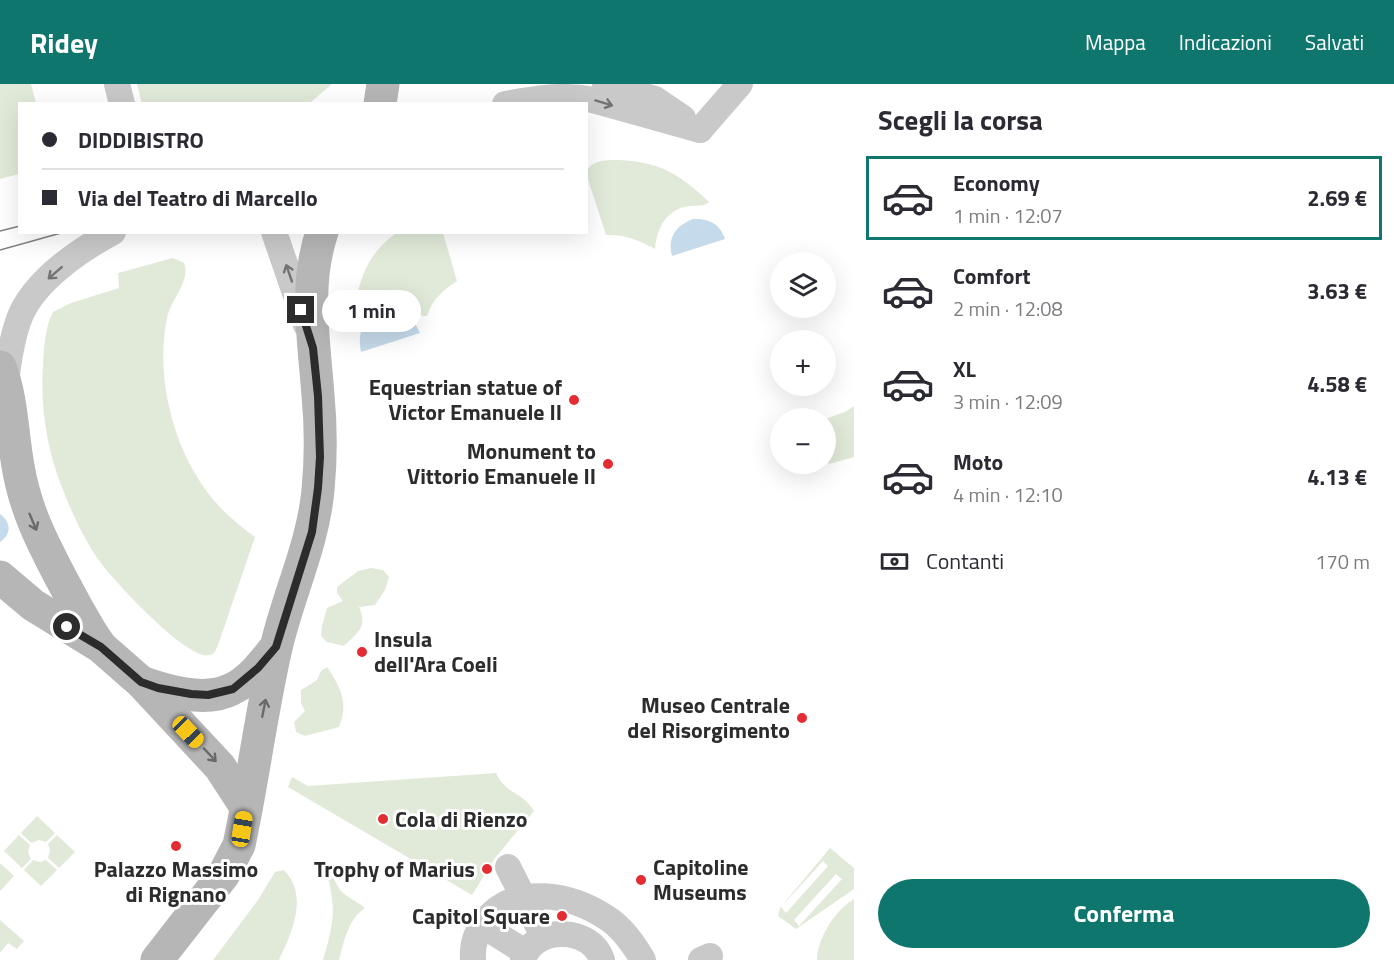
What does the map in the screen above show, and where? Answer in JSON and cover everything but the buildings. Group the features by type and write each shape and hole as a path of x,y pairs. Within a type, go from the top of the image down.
{"street":[{"path":"117,84 122,102"},
{"path":"380,102 383,84"},
{"path":"605,84 654,99 700,130"},
{"path":"700,130 740,84"},
{"path":"517,102 554,96 574,96 700,130"},
{"path":"275,234 313,348"},
{"path":"157,960 230,865 239,845 276,647 312,532 316,508 320,440 313,348 312,275 321,234"},
{"path":"101,647 40,537 27,508 3,374 27,304 47,280 70,260 108,235"},
{"path":"0,577 33,605 101,647 141,682 220,767 246,807"},
{"path":"141,682 158,688 191,694 222,693 244,681 276,647"},
{"path":"508,867 523,898 530,949"},
{"path":"473,960 474,943 482,925 500,905 523,898 547,896 591,909 615,924 644,960"},
{"path":"482,925 530,949"},
{"path":"530,949 564,933 584,939 601,954 602,960"}],"green space":[{"path":"0,84 31,84 36,102 18,102 18,174 0,179"},
{"path":"137,84 332,84 311,102 142,102"},
{"path":"608,160 646,163 668,171 679,177 709,202 676,210 670,215 661,226 655,249 631,238 606,235 588,179 588,171 593,164"},
{"path":"395,234 443,234 457,281 439,296 427,316 422,316 408,304 392,300 375,304 359,313 354,311 366,268 386,241"},
{"path":"173,258 184,263 186,269 183,282 168,314 164,336 163,360 169,408 176,431 195,474 218,505 255,537 218,645 210,655 199,654 168,633 133,600 98,559 79,526 57,475 44,413 42,381 44,352 53,312 71,303 119,288 118,273"},
{"path":"854,406 854,457 836,462 836,415"},
{"path":"371,568 383,570 389,577 385,590 375,605 359,607 362,624 357,633 344,646 327,642 321,636 327,608 343,601 337,593 337,587 358,571"},
{"path":"327,667 342,696 342,718 339,727 305,736 296,732 294,722 305,711 301,703 301,690 317,680 321,671"},
{"path":"496,773 504,785 534,811 495,858 472,895 288,787 292,777 308,786"},
{"path":"37,816 55,833 46,842 39,840 31,843 21,833"},
{"path":"19,835 30,845 28,852 31,859 22,868 4,851"},
{"path":"57,835 75,852 59,868 48,858 50,850 48,844"},
{"path":"830,848 854,868 854,889 796,929 778,916 780,908","holes":["823,861 828,866 786,913 781,907","836,874 842,879 799,926 794,920"]},
{"path":"33,860 40,862 46,860 57,870 41,886 24,870"},
{"path":"0,863 14,876 0,891"},
{"path":"284,870 296,891 297,903 293,926 279,960 213,960 258,900 275,872"},
{"path":"327,874 332,876 344,894 365,908 354,918 339,960 323,960 333,908"},
{"path":"854,899 854,960 817,960 820,943 828,926 840,910"},
{"path":"0,920 24,941 17,949 8,943 0,953"}],"water":[{"path":"693,219 713,223 720,229 725,239 672,256 671,243 674,233"},
{"path":"392,310 409,317 420,333 361,352 360,335 365,323 376,314"},
{"path":"0,514 9,528 7,535 0,542"}],"tram line":[{"path":"0,231 18,226"},
{"path":"0,250 57,234"}],"place":[{"name":"Equestrian statue of Victor Emanuele II","path":"574,400"},
{"name":"Monument to Vittorio Emanuele II","path":"608,464"},
{"name":"Insula dell'Ara Coeli","path":"362,652"},
{"name":"Museo Centrale del Risorgimento","path":"802,718"},
{"name":"Cola di Rienzo","path":"383,819"},
{"name":"Palazzo Massimo di Rignano","path":"176,846"},
{"name":"Trophy of Marius","path":"487,869"},
{"name":"Capitoline Museums","path":"641,880"},
{"name":"Capitol Square","path":"562,916"}],"route":[{"path":"67,627 101,647 141,682 158,688 191,694 208,695 233,689 258,668 276,647 297,573 312,532 318,488 320,457 318,396 313,348 301,310"}]}
